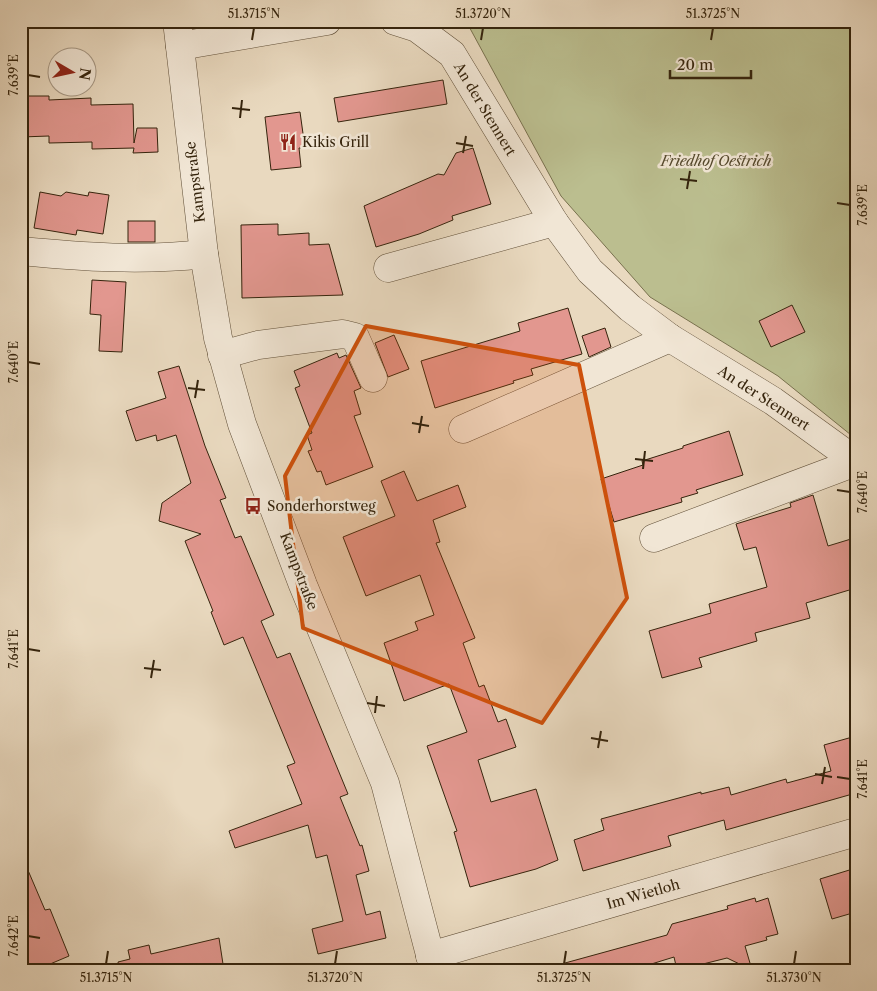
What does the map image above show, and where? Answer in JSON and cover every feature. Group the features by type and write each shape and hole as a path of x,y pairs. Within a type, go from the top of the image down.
{"street":[{"path":"178,33 327,21"},
{"name":"An der Stennert","path":"411,24 452,54 554,222 590,271 630,308 670,338 773,401 856,461"},
{"name":"Kampstraße","path":"178,33 204,254 222,355 242,424 303,585 385,783 428,965"},
{"path":"388,268 554,222"},
{"path":"21,251 117,259 168,258 204,254"},
{"path":"222,355 258,345 343,334 356,337 373,378"},
{"path":"463,429 670,338"},
{"name":"An der Stennert","path":"654,538 856,461"},
{"name":"Im Wietloh","path":"428,965 856,832"}],"highlighted area":[{"path":"366,326 579,365 627,598 542,723 303,628 285,476"}],"green space":[{"name":"Friedhof Oestrich","path":"466,21 856,21 856,439 778,376 650,297 561,196"}],"building":[{"path":"443,80 447,104 338,122 334,98"},
{"path":"21,96 48,96 49,100 91,98 91,105 133,104 134,143 137,128 157,128 158,152 133,153 134,148 92,149 92,142 49,143 49,136 21,137"},
{"path":"300,112 305,148 299,148 301,167 271,170 265,117"},
{"path":"473,148 491,204 452,216 453,220 419,234 376,247 364,206 438,174 444,175 456,153"},
{"path":"40,192 61,196 66,192 88,196 89,192 109,195 103,234 77,230 76,235 34,228"},
{"path":"128,221 155,221 155,242 128,242"},
{"path":"278,224 278,235 309,233 309,245 329,244 343,295 242,298 241,225"},
{"path":"92,280 126,282 122,352 99,351 101,315 90,314"},
{"path":"792,305 805,332 771,347 759,321"},
{"path":"568,308 582,354 531,369 533,375 513,381 514,383 435,408 421,361 520,331 518,323"},
{"path":"605,328 611,347 589,357 582,336"},
{"path":"394,335 409,369 388,377 375,343"},
{"path":"337,353 339,358 346,355 361,388 354,391 361,414 354,416 373,467 326,485 321,471 317,472 308,451 312,450 307,435 312,433 295,388 300,386 294,371"},
{"path":"179,366 205,446 226,498 220,500 235,538 241,536 274,615 261,621 277,658 290,653 348,794 340,797 360,846 362,845 369,871 356,875 366,915 380,911 386,938 318,954 312,929 343,921 327,855 316,858 308,825 235,848 229,831 302,804 287,766 295,763 243,637 224,645 211,612 213,611 185,541 201,534 159,521 162,503 191,483 176,435 157,441 156,435 136,441 126,411 166,398 158,372"},
{"path":"729,431 743,475 696,490 698,493 681,498 682,502 614,522 601,479 643,465 642,461"},
{"path":"404,471 417,501 458,485 466,507 433,520 440,542 436,543 475,638 463,643 479,687 484,685 498,722 506,719 516,747 478,760 491,802 536,789 558,860 536,869 470,887 454,832 457,831 427,746 467,732 449,684 404,701 384,643 418,630 415,622 434,615 420,575 366,596 343,537 395,516 381,481"},
{"path":"813,495 828,546 851,539 856,555 856,588 806,603 810,618 755,633 757,641 699,658 702,667 662,678 649,631 711,613 709,604 767,587 756,547 744,550 736,524 791,507 790,503"},
{"path":"856,736 856,793 726,830 724,820 668,836 671,846 583,871 574,840 604,830 601,819 701,792 701,794 729,787 731,795 786,779 787,783 831,771 824,745"},
{"path":"21,854 45,910 50,909 69,956 36,970 26,970 21,955"},
{"path":"856,868 856,912 832,919 820,879"},
{"path":"755,898 756,902 768,898 778,934 766,937 767,940 745,946 752,970 727,958 703,964 700,970 677,970 674,957 632,970 566,970 565,963 667,935 672,924 728,909 727,906"},
{"path":"219,938 223,964 200,970 119,970 118,962 130,959 128,950 149,945 151,954"}],"place":[{"name":"Kikis Grill","path":"288,142"},
{"name":"Sonderhorstweg","path":"253,506"}]}
